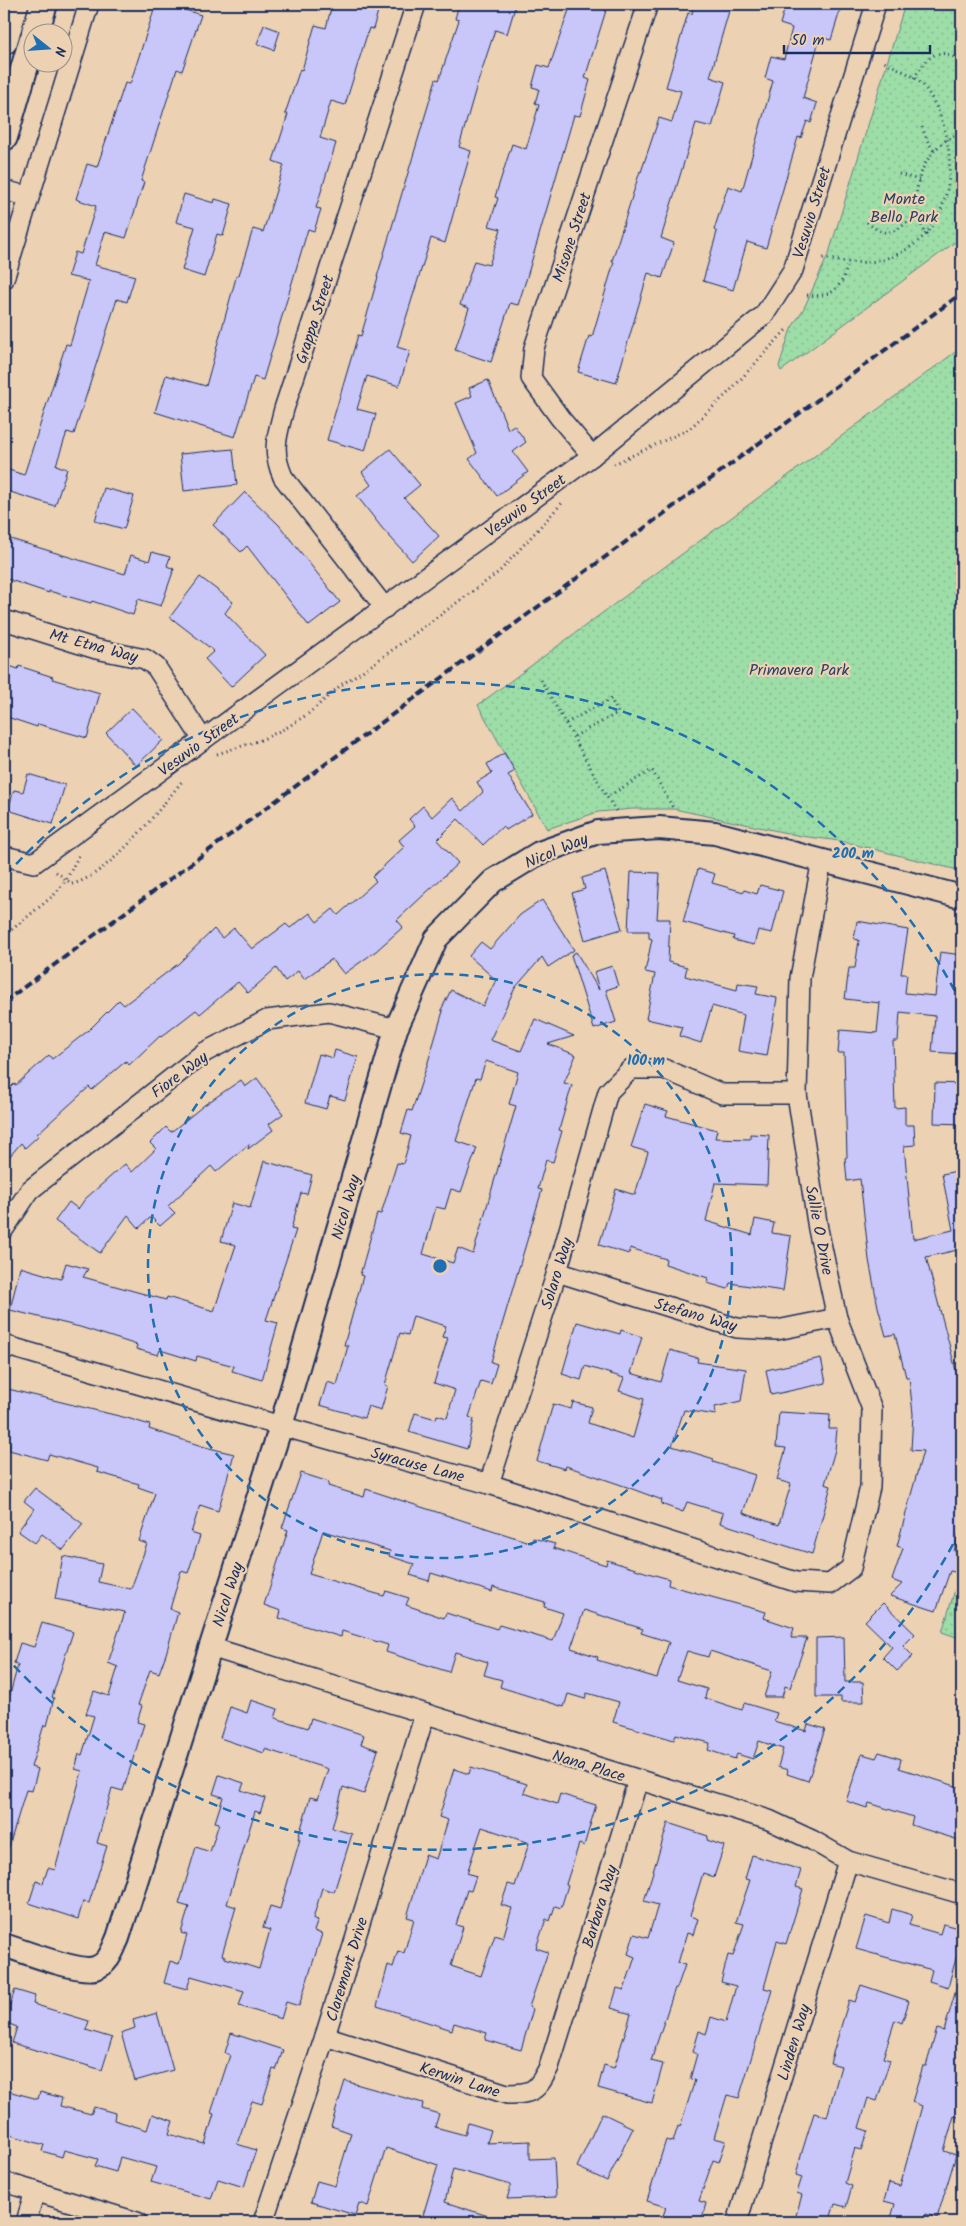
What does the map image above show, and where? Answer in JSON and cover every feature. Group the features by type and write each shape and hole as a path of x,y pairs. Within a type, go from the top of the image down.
{"main road":[{"path":"4,41 15,4"},
{"path":"39,22 44,4"},
{"path":"4,137 8,111 22,71"}],"street":[{"path":"4,279 89,4"},
{"name":"Grappa Street","path":"385,608 283,477 276,460 277,437 284,409 416,4"},
{"name":"Misone Street","path":"592,456 560,418 531,378 534,348 648,4"},
{"name":"Vesuvio Street","path":"4,856 34,863 592,456 764,315 793,270 876,4"},
{"path":"4,190 29,197"},
{"name":"Mt Etna Way","path":"4,620 96,649 145,659 156,667 203,740"},
{"name":"Nicol Way","path":"4,1945 75,1967 95,1968 108,1960 118,1938 281,1426 396,1029 436,939 493,881 540,853 598,832 659,828 715,833 962,897"},
{"name":"Sallie O Drive","path":"822,860 800,978 797,1094 818,1229 837,1318 872,1409 870,1487 851,1568 830,1584"},
{"name":"Fiore Way","path":"4,1229 30,1190 205,1052 267,1020 329,1012 396,1029"},
{"name":"Solaro Way","path":"489,1484 557,1272 608,1092 631,1069 664,1069 722,1094 797,1094"},
{"name":"Stefano Way","path":"557,1272 737,1328 777,1330 837,1318"},
{"name":"Syracuse Lane","path":"4,1345 281,1426 489,1484 796,1582 830,1584"},
{"name":"Nana Place","path":"210,1647 769,1820 812,1840 848,1862 962,1894"},
{"name":"Claremont Drive","path":"263,2222 325,2036 425,1714"},
{"name":"Barbara Way","path":"560,2032 638,1780"},
{"name":"Linden Way","path":"737,2222 848,1862"},
{"name":"Kerwin Lane","path":"325,2036 507,2094 528,2094 540,2085 549,2067 560,2032"},
{"path":"4,2182 136,2222"},
{"path":"26,2222 35,2191"}],"path":[{"path":"914,78 931,56 937,53 953,55 962,62"},
{"path":"884,62 923,85 943,108"},
{"path":"922,127 934,151"},
{"path":"954,129 957,145"},
{"path":"927,235 922,228 917,212 916,203 919,180 934,151 940,144 962,133"},
{"path":"899,174 919,180"},
{"path":"867,222 876,230 896,231 917,212"},
{"path":"823,258 848,262 876,261 894,256 919,242 945,213"},
{"path":"807,295 825,296 835,290 845,276 848,262"},
{"path":"611,465 689,429 735,386 787,329"},
{"path":"217,754 261,740 286,728 308,714 341,685 373,664 499,572 569,496"},
{"path":"541,680 618,815"},
{"path":"566,723 611,699 618,713 573,737"},
{"path":"607,796 652,770 676,813"},
{"path":"56,872 72,884 83,882 100,870 139,831 185,777"},
{"path":"4,936 41,908 66,880 79,855"}],"green space":[{"name":"Monte Bello Park","path":"905,4 962,4 962,237 781,371 779,366 791,329 804,308 829,253"},
{"name":"Primavera Park","path":"962,347 962,871 840,841 801,836 674,809 633,809 598,812 547,829 478,705"},
{"path":"962,1567 962,1639 942,1632"}],"building":[{"path":"156,4 167,4 201,15 182,71 177,69 141,181 144,182 126,238 105,232 95,265 135,276 127,302 117,299 74,434 67,432 56,465 67,469 55,506 4,490 4,487 9,470 24,475 66,344 70,345 89,281 68,276 75,252 81,254 96,206 76,199 87,164 97,167 125,83 130,84"},
{"path":"332,4 380,4 373,29 369,28 345,105 331,101 320,138 336,143 316,208 321,209 314,231 308,229 263,380 254,377 235,437 155,412 166,375 206,386 237,274 239,275 253,229 263,232 284,165 273,161 288,114 285,114 300,69 302,70 315,25 326,28"},
{"path":"459,4 516,4 507,34 495,30 476,88 459,147 471,151 445,243 431,238 397,347 410,351 399,386 367,376 357,409 376,414 365,451 327,440 358,335 361,336 436,79 439,80 459,20 455,19"},
{"path":"571,4 608,4 585,78 590,80 580,116 574,115 518,305 510,303 491,362 455,350 469,308 460,305 474,261 489,265 501,229 489,226 498,198 495,197 512,144 526,149 539,105 535,103 539,89 532,87 538,65 549,68"},
{"path":"694,4 731,4 710,77 725,82 712,127 696,123 661,238 674,243 662,278 648,273 616,383 578,372 589,336 592,337 614,262 612,261 640,171 659,118 672,122 681,91 666,87 688,13 692,14"},
{"path":"786,4 842,4 831,40 820,37 803,98 817,103 811,123 807,121 801,138 798,137 766,248 747,242 733,290 703,281 717,232 714,230 728,186 742,191 773,81 765,78 771,56 784,59 792,28 780,24"},
{"path":"264,25 280,31 274,50 257,44"},
{"path":"184,194 214,203 215,199 232,204 223,236 217,234 204,277 182,270 195,227 176,222"},
{"path":"488,380 508,429 514,425 526,442 513,452 528,472 497,496 469,459 477,453 456,403 472,396 469,388"},
{"path":"233,449 237,485 184,491 180,454"},
{"path":"390,449 420,485 404,498 439,536 412,561 382,528 357,496 371,485 362,472"},
{"path":"104,488 134,496 124,529 95,521"},
{"path":"245,492 279,525 340,602 309,626 247,546 241,552 213,525"},
{"path":"4,537 125,574 131,555 149,561 152,552 170,557 167,566 174,569 161,606 138,599 133,615 92,601 91,603 49,591 49,593 4,578"},
{"path":"200,577 233,602 225,613 265,655 231,687 205,659 214,651 170,617"},
{"path":"4,664 18,669 19,666 53,677 52,679 100,693 87,738 38,724 37,727 4,716"},
{"path":"132,708 163,740 136,766 106,733"},
{"path":"504,753 515,771 508,775 532,814 506,830 503,826 483,845 458,819 437,840 458,863 397,920 403,927 376,951 344,974 332,959 304,979 298,971 285,981 276,968 248,993 238,982 200,1014 196,1010 160,1036 129,1065 126,1061 92,1090 89,1087 37,1134 38,1136 25,1148 21,1143 4,1163 4,1094 49,1055 52,1059 89,1030 119,1000 124,1005 178,964 214,929 222,938 234,928 252,949 286,924 290,928 310,913 317,922 333,909 338,915 376,881 372,877 404,847 399,840 415,826 409,819 423,806 432,817 452,798 463,811 483,792 477,782 492,773 487,764"},
{"path":"28,774 65,785 53,824 8,810 14,790 23,792"},
{"path":"698,869 715,874 712,883 744,892 744,890 757,894 760,885 783,891 772,933 758,930 754,945 733,940 734,936 683,922"},
{"path":"605,871 622,929 585,940 572,893 585,889 582,878"},
{"path":"631,872 660,873 657,919 670,919 668,962 687,967 685,976 737,990 738,983 758,986 756,994 777,998 767,1056 738,1051 744,1015 712,1006 701,1043 679,1036 682,1027 646,1019 655,974 645,972 652,939 649,938 649,931 628,931"},
{"path":"542,900 574,950 548,967 542,957 515,988 490,1040 521,1051 535,1019 574,1036 548,1044 576,1055 564,1083 572,1085 559,1130 562,1131 553,1162 546,1160 538,1189 542,1190 491,1362 497,1364 491,1384 481,1381 469,1417 474,1419 467,1449 409,1432 415,1413 436,1419 437,1415 447,1418 455,1390 434,1383 448,1338 442,1337 446,1326 413,1316 408,1335 400,1333 385,1385 388,1386 381,1410 368,1406 364,1418 320,1405 327,1382 337,1385 348,1346 344,1345 363,1276 360,1275 377,1213 381,1214 397,1163 403,1164 411,1136 401,1133 408,1110 412,1111 428,1062 443,1011 441,1010 451,990 483,1006 496,980 469,956 481,942 490,949 520,915","holes":["486,1061 518,1072 509,1104 516,1106 473,1254 458,1248 453,1263 423,1254 436,1207 445,1209 451,1189 461,1192 477,1148 456,1141 476,1078 480,1079"]},
{"path":"857,921 908,930 901,974 907,974 905,993 935,996 940,952 962,955 962,1054 932,1052 935,1016 900,1012 898,1041 893,1041 895,1108 905,1107 905,1125 914,1125 915,1145 904,1146 913,1239 953,1230 942,1174 962,1170 962,1249 926,1257 957,1374 962,1373 962,1524 954,1551 962,1553 962,1564 960,1573 950,1571 936,1611 890,1596 902,1584 892,1580 903,1548 897,1546 923,1451 911,1450 913,1414 909,1377 906,1377 895,1334 886,1336 878,1307 869,1260 860,1179 847,1181 844,1053 838,1053 840,1030 877,1033 880,1003 845,999 849,968 855,968 859,940 854,939"},
{"path":"576,952 599,990 594,972 612,966 618,986 606,990 616,1022 594,1029 571,955"},
{"path":"335,1050 358,1057 345,1100 330,1096 326,1109 305,1103 319,1054 333,1058"},
{"path":"257,1078 283,1114 269,1124 273,1130 248,1149 249,1144 216,1172 211,1166 168,1206 175,1213 160,1226 151,1217 139,1228 128,1215 100,1253 55,1221 69,1202 78,1209 85,1199 125,1164 132,1172 156,1149 150,1143 166,1127 171,1132 203,1106 241,1080 245,1087"},
{"path":"935,1083 962,1084 962,1124 934,1123"},
{"path":"645,1104 668,1111 666,1116 717,1130 715,1138 750,1139 750,1134 769,1135 767,1185 715,1183 706,1221 752,1235 755,1219 774,1223 772,1233 791,1236 783,1291 730,1283 728,1289 707,1283 708,1278 665,1264 666,1259 630,1248 629,1254 599,1245 616,1189 635,1195 648,1152 631,1147"},
{"path":"264,1161 312,1175 307,1194 301,1193 291,1229 296,1230 266,1320 278,1323 262,1380 232,1371 234,1366 197,1356 196,1361 160,1350 158,1355 136,1349 137,1345 80,1327 10,1310 20,1267 61,1279 66,1263 88,1269 83,1277 166,1300 167,1297 214,1311 236,1245 221,1241 232,1203 250,1208"},
{"path":"577,1322 620,1334 621,1330 642,1337 631,1373 661,1382 670,1350 698,1358 697,1362 746,1369 741,1401 715,1407 716,1415 684,1410 672,1446 714,1459 713,1462 755,1475 743,1513 779,1525 791,1484 777,1480 786,1448 776,1447 779,1412 830,1415 829,1429 837,1429 835,1450 825,1484 831,1486 812,1554 720,1523 723,1513 687,1502 683,1512 661,1504 662,1500 627,1487 566,1466 565,1469 537,1461 553,1404 571,1409 573,1402 592,1407 588,1423 633,1438 644,1399 619,1391 624,1378 585,1366 581,1380 562,1374"},
{"path":"821,1358 826,1383 771,1395 766,1370"},
{"path":"4,1388 127,1418 150,1425 149,1429 234,1454 218,1511 200,1505 191,1533 200,1536 188,1573 181,1571 170,1609 178,1612 166,1654 159,1673 150,1670 138,1705 142,1706 137,1722 144,1724 123,1791 112,1788 97,1843 107,1846 89,1903 83,1902 78,1919 29,1903 36,1881 43,1883 48,1868 55,1870 82,1771 75,1769 79,1754 82,1755 94,1716 86,1714 94,1691 109,1696 118,1667 108,1663 125,1612 55,1599 63,1556 102,1564 98,1582 131,1589 147,1544 139,1541 155,1493 138,1487 139,1484 97,1472 98,1468 49,1454 47,1460 9,1450 10,1444 4,1443"},
{"path":"301,1473 329,1482 328,1486 364,1497 366,1489 532,1543 533,1538 555,1544 553,1548 606,1565 607,1560 669,1579 668,1585 766,1612 764,1618 794,1628 791,1638 807,1638 790,1688 785,1686 782,1697 764,1697 772,1671 710,1651 708,1657 687,1651 677,1680 707,1689 705,1698 742,1710 744,1703 777,1713 774,1721 806,1731 808,1724 825,1729 808,1781 787,1774 788,1770 778,1767 783,1749 759,1741 753,1759 737,1754 735,1759 708,1750 710,1743 676,1734 674,1740 613,1722 619,1702 587,1693 585,1699 568,1694 564,1707 500,1687 502,1680 484,1675 488,1662 455,1652 449,1672 386,1652 388,1645 342,1631 341,1637 279,1618 281,1611 264,1605 288,1530 282,1528","holes":["323,1531 390,1551 389,1556 414,1564 410,1575 429,1581 431,1573 492,1592 493,1587 545,1602 544,1607 563,1613 553,1641 499,1625 497,1629 446,1613 444,1618 406,1605 409,1598 386,1591 384,1596 309,1574","584,1610 643,1629 641,1633 669,1642 657,1678 597,1660 598,1657 571,1648"]},
{"path":"35,1488 83,1524 63,1550 42,1534 35,1543 18,1531 34,1509 24,1501"},
{"path":"883,1603 915,1634 903,1646 913,1656 897,1671 883,1657 892,1647 865,1621"},
{"path":"42,1623 73,1632 52,1697 54,1698 47,1726 44,1725 31,1767 38,1769 32,1791 26,1790 8,1850 4,1849 4,1705 7,1705 18,1665 14,1663 20,1643 34,1647"},
{"path":"844,1637 845,1682 863,1682 864,1702 841,1702 841,1697 816,1697 816,1638"},
{"path":"251,1700 278,1709 275,1718 308,1728 311,1718 364,1735 361,1744 378,1750 364,1794 343,1787 332,1828 352,1834 334,1892 322,1888 313,1919 318,1920 314,1931 322,1934 299,2006 286,2002 281,2019 239,2006 244,1991 191,1976 187,1989 164,1983 170,1961 179,1964 187,1935 181,1933 189,1907 179,1904 196,1847 210,1852 219,1823 215,1822 223,1797 213,1794 219,1775 244,1783 241,1790 265,1798 260,1813 255,1811 227,1904 236,1907 222,1955 225,1958 259,1969 270,1930 263,1928 270,1906 280,1909 310,1797 318,1799 328,1769 265,1749 264,1753 220,1738 230,1707 247,1713"},
{"path":"879,1752 901,1759 899,1768 962,1788 962,1841 911,1825 913,1817 869,1803 867,1808 846,1801 862,1754 876,1758"},
{"path":"471,1767 527,1784 524,1793 557,1804 560,1794 596,1805 584,1846 579,1844 566,1884 568,1885 561,1908 555,1906 550,1921 546,1919 536,1948 548,1952 529,2007 533,2009 521,2050 485,2040 487,2033 454,2023 452,2030 377,2006 388,1965 393,1967 398,1951 404,1953 414,1919 407,1917 425,1855 436,1859 448,1820 439,1817 454,1769 469,1774","holes":["482,1827 529,1843 515,1886 508,1884 501,1905 512,1908 503,1938 495,1935 481,1976 451,1966 463,1927 456,1925 467,1890 471,1891 476,1876 467,1873"]},
{"path":"668,1823 708,1836 707,1840 724,1846 714,1877 703,1873 690,1916 698,1919 693,1935 687,1933 678,1963 685,1965 677,1988 675,1988 651,2061 663,2064 652,2103 598,2088 604,2065 614,2068 631,2014 611,2008 617,1988 624,1990 635,1957 628,1954 634,1934 648,1938 658,1905 644,1901"},
{"path":"752,1855 801,1870 796,1887 803,1889 786,1944 777,1941 764,1988 772,1990 739,2098 727,2095 714,2138 726,2141 719,2162 713,2160 699,2201 706,2203 701,2222 683,2222 663,2216 666,2207 647,2201 666,2140 673,2142 678,2126 680,2127 695,2080 690,2079 697,2054 693,2052 699,2031 706,2034 711,2017 726,2022 736,1986 721,1982 728,1955 733,1956 744,1924 736,1922 750,1880 745,1879"},
{"path":"892,1909 912,1915 909,1925 940,1934 943,1924 962,1929 962,1937 948,1987 929,1981 932,1970 856,1949 866,1916 889,1923"},
{"path":"958,1983 962,1984 962,2118 954,2116 944,2151 956,2155 937,2218 926,2214 924,2222 890,2222 895,2204 884,2201 889,2183 900,2186 922,2106 912,2102 923,2066 926,2066 937,2029 944,2031"},
{"path":"861,1985 909,2001 902,2023 895,2020 883,2058 890,2060 877,2101 868,2098 859,2128 868,2131 861,2150 855,2148 845,2183 852,2186 846,2207 835,2204 829,2222 794,2222 802,2195 797,2193 802,2177 796,2175 801,2155 814,2113 827,2117 841,2066 830,2063 849,2000 855,2002"},
{"path":"15,1990 35,1996 33,2004 89,2021 86,2030 112,2038 102,2070 12,2043 17,2027 4,2022"},
{"path":"157,2013 173,2070 135,2081 121,2033 135,2028 133,2020"},
{"path":"231,2033 283,2050 276,2070 273,2069 262,2104 252,2101 237,2144 256,2150 244,2187 218,2179 211,2199 151,2182 156,2167 120,2157 116,2172 95,2166 98,2159 64,2150 62,2157 42,2151 44,2145 4,2133 4,2090 38,2099 40,2092 62,2098 60,2106 91,2114 94,2107 115,2113 114,2120 147,2130 152,2114 173,2121 169,2134 205,2144 214,2114 211,2113 230,2055 225,2053"},
{"path":"345,2081 423,2103 422,2109 439,2114 435,2127 465,2135 468,2123 491,2130 487,2143 530,2141 530,2159 554,2158 556,2197 507,2199 511,2185 453,2169 445,2202 497,2219 496,2222 421,2222 438,2165 386,2148 368,2206 359,2203 355,2215 311,2202 317,2181 335,2186 351,2133 331,2126"},
{"path":"602,2113 633,2128 607,2181 577,2167"}],"railway":[{"path":"4,1002 962,293"}]}
